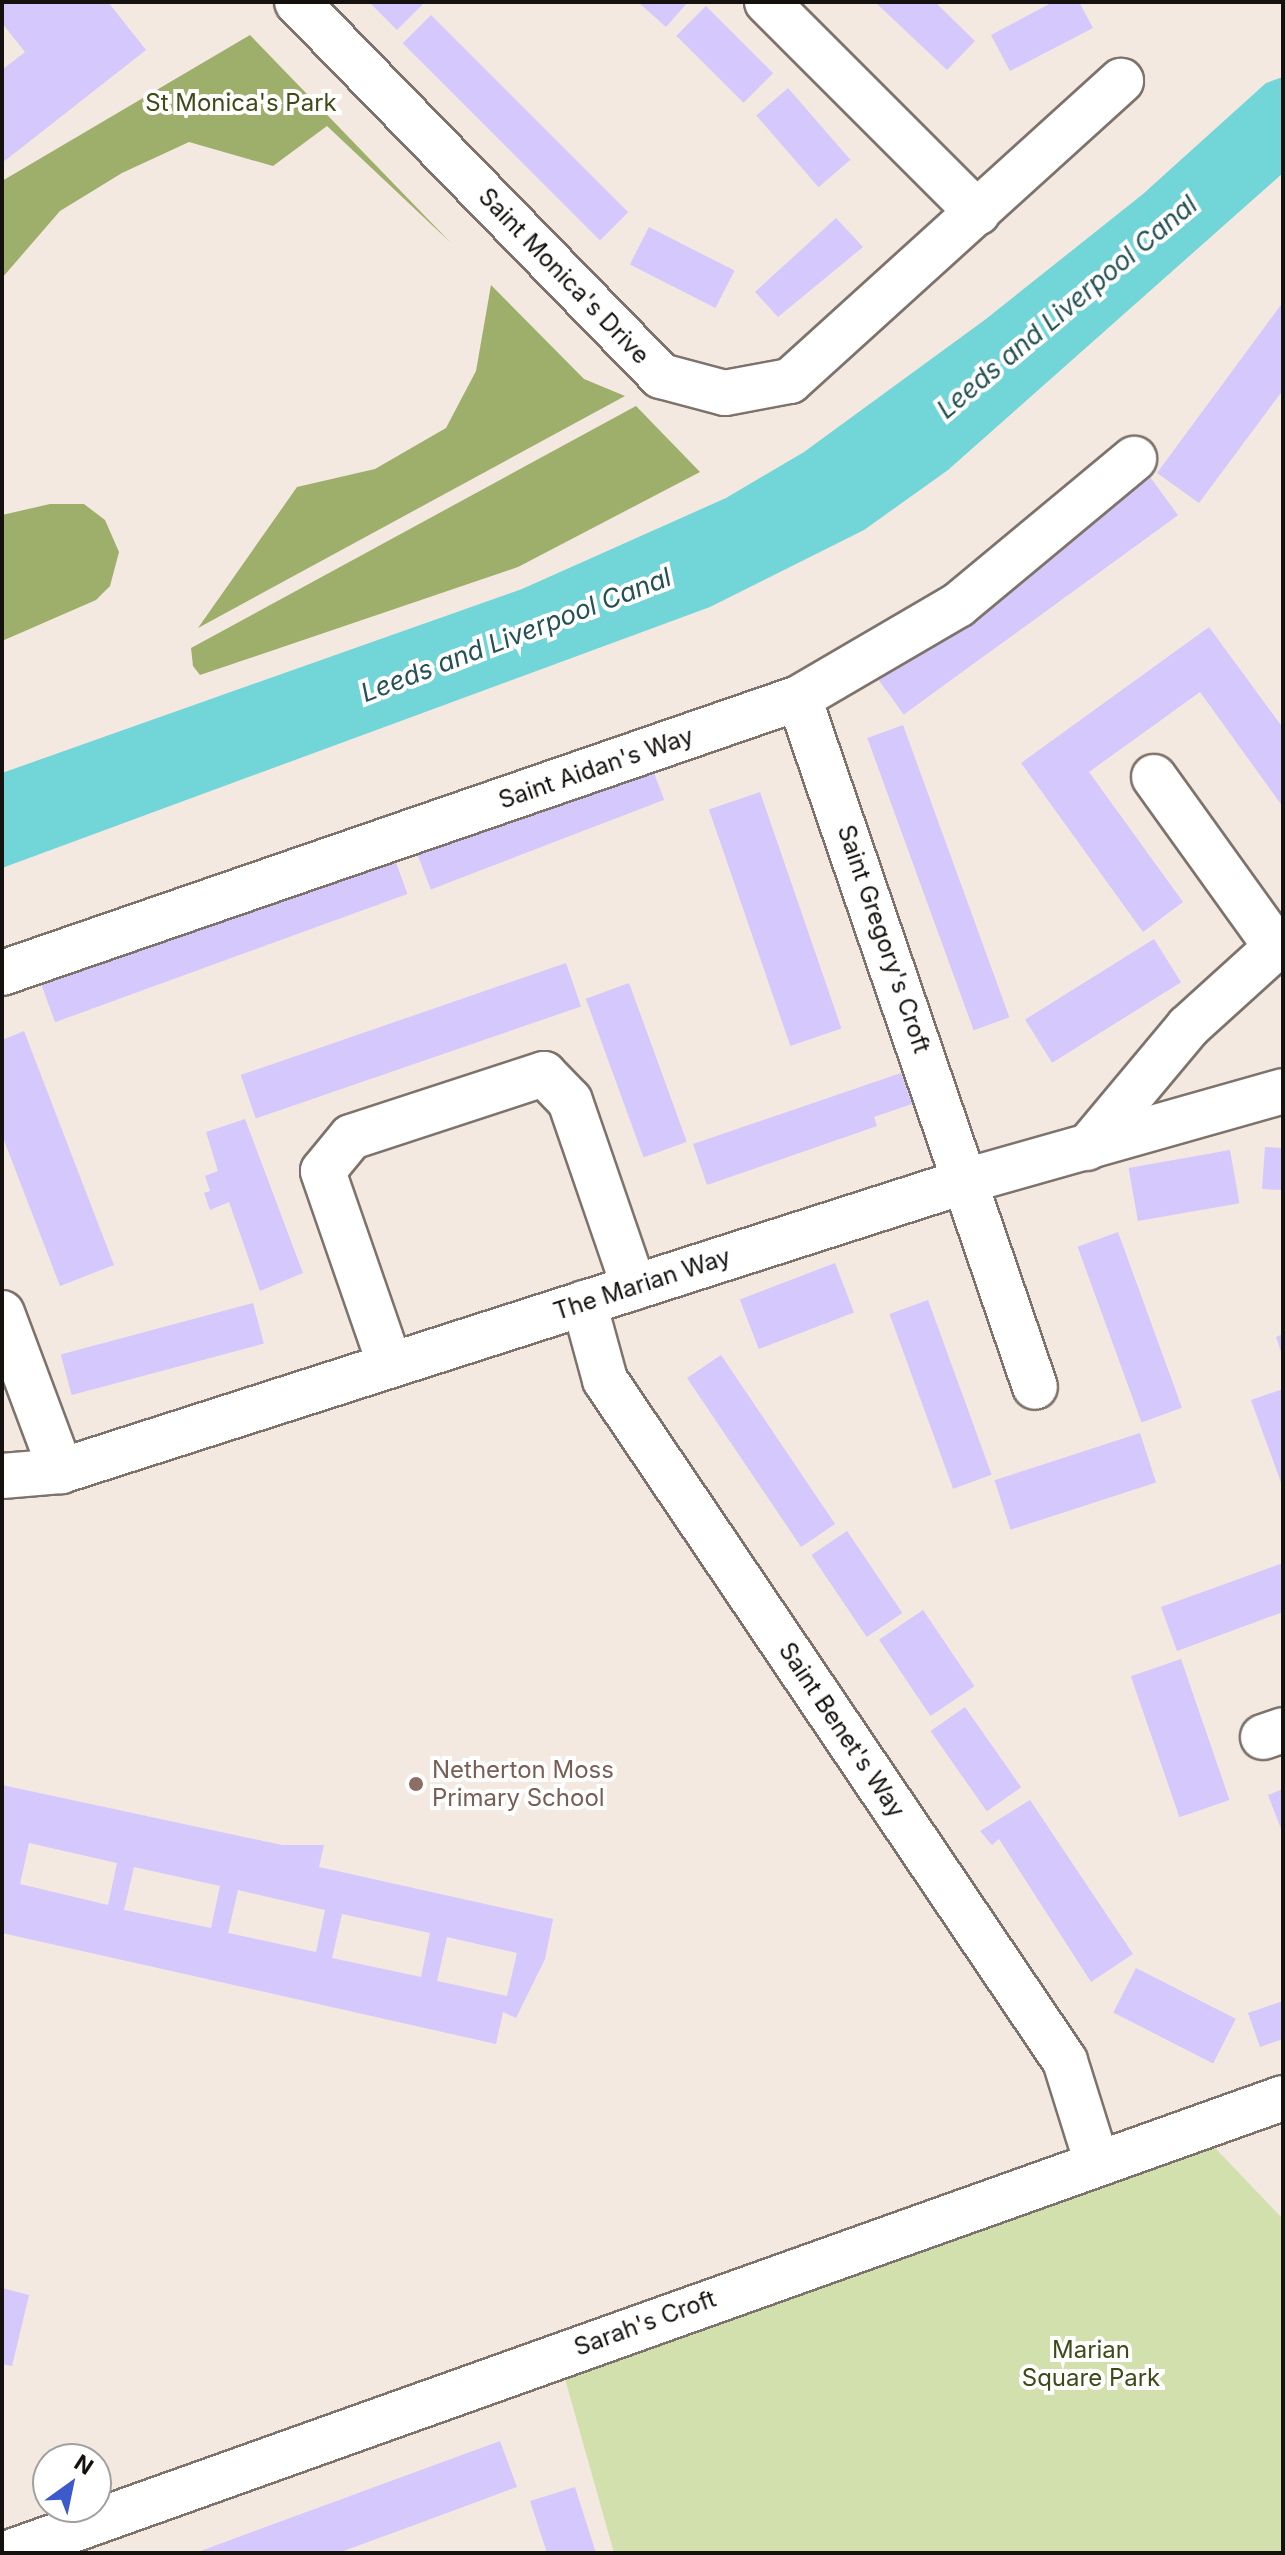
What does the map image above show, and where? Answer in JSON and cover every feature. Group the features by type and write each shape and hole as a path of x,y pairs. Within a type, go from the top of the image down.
{"street":[{"name":"Saint Monica's Drive","path":"297,2 661,376 725,393 790,381 1121,81"},
{"path":"767,2 978,213"},
{"name":"Saint Aidan's Way","path":"2,973 799,698 958,605 1134,459"},
{"name":"Saint Gregory's Croft","path":"799,698 969,1180 1035,1387"},
{"path":"1087,1148 1188,1027 1280,944 1154,777"},
{"path":"390,1365 323,1171 351,1137 544,1074 570,1101 634,1287"},
{"name":"The Marian Way","path":"2,1476 61,1471 969,1180 1283,1091"},
{"name":"Saint Benet's Way","path":"584,1303 605,1380 1065,2061 1096,2160"},
{"path":"2,1313 61,1471"},
{"name":"Sarah's Croft","path":"8,2553 1096,2160 1283,2098"}],"green space":[{"name":"St Monica's Park","path":"250,35 451,243 327,126 273,166 189,142 122,173 60,211 2,278 2,181"},
{"path":"491,285 584,379 625,396 198,628 297,487 375,469 446,428 476,371"},
{"path":"636,406 700,472 518,567 200,675 193,666 191,648"},
{"path":"50,504 84,504 105,520 119,552 110,586 96,600 2,641 2,515"},
{"name":"Marian Square Park","path":"1195,2127 1283,2219 1283,2553 614,2553 558,2354"}],"water":[{"name":"Leeds and Liverpool Canal","path":"1283,77 1283,173 948,470 864,530 710,607 2,868 2,773 522,589 726,498 804,452 986,319 1143,194 1266,83"}],"building":[{"path":"2,2 108,2 146,50 2,163 2,70 25,52 2,23"},
{"path":"369,2 425,2 397,30"},
{"path":"638,2 688,2 666,27"},
{"path":"875,2 935,2 975,41 947,70"},
{"path":"1053,2 1079,2 1093,28 1010,71 991,35"},
{"path":"706,6 773,73 743,103 676,36"},
{"path":"431,15 628,212 600,241 403,43"},
{"path":"788,88 850,160 819,187 756,116"},
{"path":"836,218 863,247 778,317 755,292"},
{"path":"649,227 735,271 715,308 630,264"},
{"path":"1283,302 1283,390 1199,503 1157,473"},
{"path":"1148,474 1178,515 904,715 874,673"},
{"path":"1209,627 1283,728 1283,807 1200,692 1089,772 1183,902 1143,932 1021,763"},
{"path":"903,725 1009,1017 974,1030 867,738"},
{"path":"647,755 664,800 431,889 414,845"},
{"path":"760,792 841,1028 790,1046 709,810"},
{"path":"390,846 407,894 55,1022 38,974"},
{"path":"1154,939 1181,982 1052,1063 1025,1020"},
{"path":"566,963 581,1006 256,1118 241,1075"},
{"path":"629,983 687,1142 644,1158 586,999"},
{"path":"24,1031 114,1265 60,1286 2,1135 2,1040"},
{"path":"901,1073 912,1104 874,1117 877,1126 707,1185 693,1144"},
{"path":"245,1119 303,1273 260,1291 229,1202 210,1210 204,1193 210,1191 205,1176 218,1171 206,1132"},
{"path":"1265,1147 1283,1148 1283,1190 1262,1189"},
{"path":"1230,1150 1239,1203 1138,1221 1129,1168"},
{"path":"1118,1232 1182,1408 1142,1422 1078,1247"},
{"path":"835,1263 854,1312 759,1349 740,1300"},
{"path":"928,1300 992,1475 953,1489 889,1314"},
{"path":"253,1303 264,1344 72,1395 61,1355"},
{"path":"1283,1334 1283,1355 1282,1355 1276,1337"},
{"path":"721,1355 835,1524 801,1547 687,1378"},
{"path":"1283,1389 1283,1488 1251,1400"},
{"path":"1140,1433 1156,1482 1011,1530 994,1480"},
{"path":"847,1531 902,1613 867,1637 811,1555"},
{"path":"1283,1563 1283,1612 1177,1651 1161,1607"},
{"path":"923,1610 974,1686 931,1716 879,1640"},
{"path":"1181,1659 1230,1800 1179,1817 1131,1676"},
{"path":"965,1707 1021,1787 987,1811 931,1731"},
{"path":"2,1785 282,1845 324,1845 319,1867 553,1919 545,1959 516,2018 503,2012 496,2044 2,1933","holes":["29,1843 117,1863 108,1905 20,1884","134,1867 220,1886 211,1928 124,1910","238,1890 325,1910 316,1952 228,1933","342,1914 430,1933 421,1977 332,1958","447,1937 517,1953 507,1996 437,1981"]},
{"path":"1283,1789 1283,1834 1268,1795"},
{"path":"1030,1800 1133,1954 1091,1982 999,1839 992,1845 980,1831"},
{"path":"1136,1968 1236,2019 1213,2063 1113,2013"},
{"path":"1283,2001 1283,2039 1260,2047 1248,2013"},
{"path":"2,2288 29,2295 12,2366 2,2364"},
{"path":"500,2441 517,2487 447,2513 338,2553 195,2553"},
{"path":"575,2487 596,2553 547,2553 530,2501"}],"place":[{"name":"Netherton Moss Primary School","path":"416,1784"}]}
